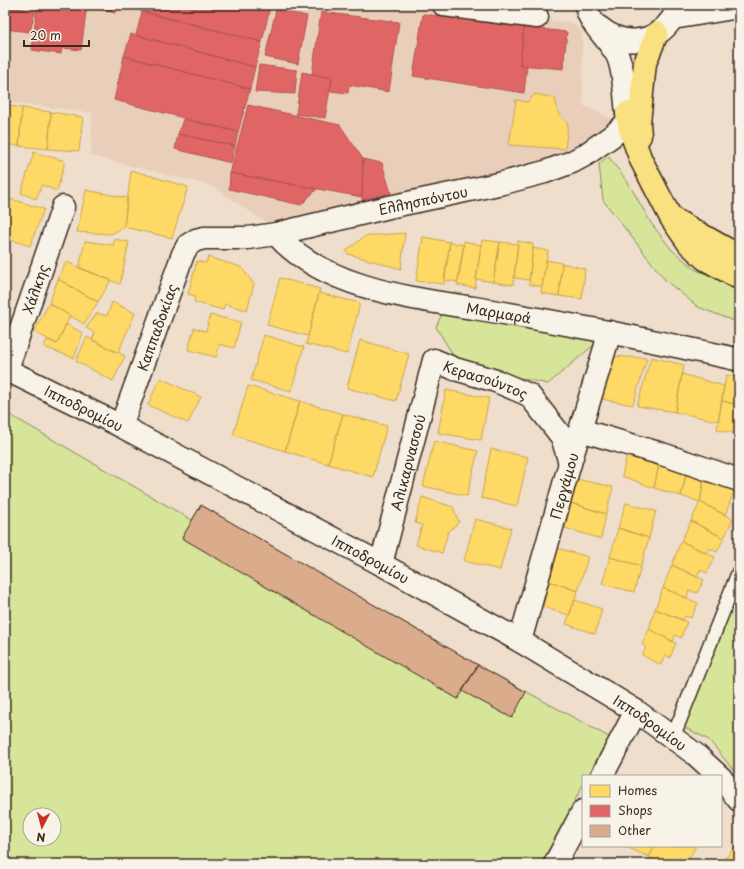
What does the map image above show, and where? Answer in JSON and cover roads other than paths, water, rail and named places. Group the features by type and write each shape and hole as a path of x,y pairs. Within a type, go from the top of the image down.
{"highway":[{"path":"641,160 639,123 645,63 657,33"},
{"path":"627,117 641,160 671,218 689,244 705,259 739,278"},
{"path":"671,218 739,256"}],"street":[{"path":"444,5 537,18"},
{"path":"590,14 606,34 620,40 635,41 650,38 663,30 675,12 739,7"},
{"path":"590,14 617,56 624,81 627,117"},
{"name":"Ελλησπόντου","path":"204,238 248,238 276,234 503,183 545,172 572,162 584,155 612,136 627,117"},
{"name":"Χάλκης","path":"6,369 63,207"},
{"name":"Μαρμαρά","path":"276,234 289,247 331,274 375,290 610,332 736,359"},
{"name":"Καππαδοκίας","path":"121,426 183,254 188,245 204,238"},
{"name":"Περγάμου","path":"520,642 570,463 610,332"},
{"name":"Κερασούντος","path":"434,360 455,369 496,381 529,395 562,437 570,463"},
{"name":"Αλικαρνασσού","path":"381,564 434,360"},
{"name":"Ιπποδρομίου","path":"6,369 121,426 381,564 520,642 636,711 673,737 718,775"},
{"path":"580,430 662,454 739,480"},
{"path":"603,775 636,711"},
{"path":"722,779 739,800"},
{"path":"554,864 582,813"}],"lane":[{"path":"673,737 739,571"}]}
